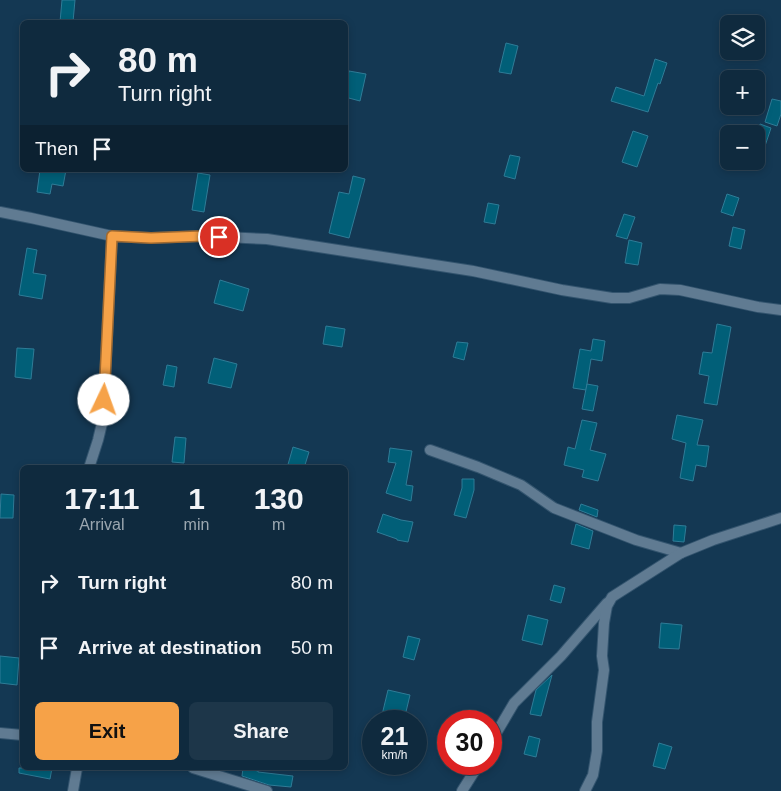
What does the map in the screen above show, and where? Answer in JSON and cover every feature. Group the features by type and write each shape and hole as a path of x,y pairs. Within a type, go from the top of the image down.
{"street":[{"path":"0,212 112,236 151,238 203,236 267,239 473,271 612,298 629,298 660,289 680,290 758,307 781,310"},
{"path":"90,465 103,419 112,236"},
{"path":"430,450 521,485 554,508 636,540 681,553"},
{"path":"502,723 514,703 561,656 612,597 681,553 712,540 781,518"},
{"path":"585,791 593,775 597,751 597,722 604,670 602,656 604,622 607,606 612,597"},
{"path":"0,733 20,735"},
{"path":"73,791 77,770"},
{"path":"199,770 268,791"},
{"path":"462,791 472,775"}],"building":[{"path":"62,0 75,0 73,20 60,20"},
{"path":"506,43 518,46 511,74 499,72"},
{"path":"655,59 667,63 648,112 611,101 616,87 644,96"},
{"path":"349,71 366,74 360,101 348,98"},
{"path":"772,99 781,101 781,114 777,126 765,122"},
{"path":"765,126 771,128 765,146"},
{"path":"633,131 648,136 637,167 622,162"},
{"path":"510,155 520,157 515,179 504,176"},
{"path":"40,172 66,172 63,186 52,184 50,194 37,192"},
{"path":"198,173 210,175 204,212 192,210"},
{"path":"353,176 365,179 349,238 329,233 339,192 349,194"},
{"path":"727,194 739,198 733,216 721,212"},
{"path":"488,203 499,205 495,224 484,222"},
{"path":"624,214 635,217 627,239 616,236"},
{"path":"733,227 745,230 741,249 729,246"},
{"path":"629,240 642,243 638,265 625,263"},
{"path":"27,248 37,250 33,273 46,275 42,299 19,295"},
{"path":"220,280 249,289 243,311 214,303"},
{"path":"717,324 731,327 717,405 704,403 709,376 699,374 703,352 712,353"},
{"path":"326,326 345,329 342,347 323,344"},
{"path":"593,339 605,341 602,361 591,359 586,390 573,388 580,349 591,351"},
{"path":"457,342 468,343 464,360 453,357"},
{"path":"17,348 34,349 31,379 15,377"},
{"path":"214,358 237,364 231,388 208,383"},
{"path":"167,365 177,367 174,387 163,385"},
{"path":"587,384 598,386 593,411 582,409"},
{"path":"677,415 703,420 697,445 709,446 706,467 696,465 693,481 680,478 686,443 672,439"},
{"path":"582,420 597,423 590,450 606,454 598,481 582,477 584,470 564,465 568,447 575,449"},
{"path":"175,437 186,438 184,463 172,462"},
{"path":"293,447 309,452 305,465 288,465"},
{"path":"390,448 412,451 406,485 413,486 411,501 386,493 396,463 388,462"},
{"path":"462,479 474,479 474,490 466,518 454,515 462,488"},
{"path":"1,494 14,495 13,518 0,518"},
{"path":"581,504 598,510 597,517 579,510"},
{"path":"383,514 413,522 408,542 377,532"},
{"path":"576,524 593,531 589,549 571,544"},
{"path":"674,525 686,526 684,542 673,541"},
{"path":"554,585 565,588 561,603 550,600"},
{"path":"528,615 548,620 542,645 522,640"},
{"path":"661,623 682,625 679,649 659,648"},
{"path":"408,636 420,639 414,660 403,657"},
{"path":"0,656 19,658 17,685 0,683"},
{"path":"552,675 541,716 530,714 536,690"},
{"path":"388,690 410,695 406,710 383,710"},
{"path":"529,736 540,739 536,757 524,754"},
{"path":"659,743 672,747 665,769 653,766"},
{"path":"19,768 20,770 52,770 50,779 19,773"},
{"path":"243,770 253,770 293,776 291,787 269,785 242,776"}],"route":[{"path":"104,400 112,236 151,238 219,237"}]}
